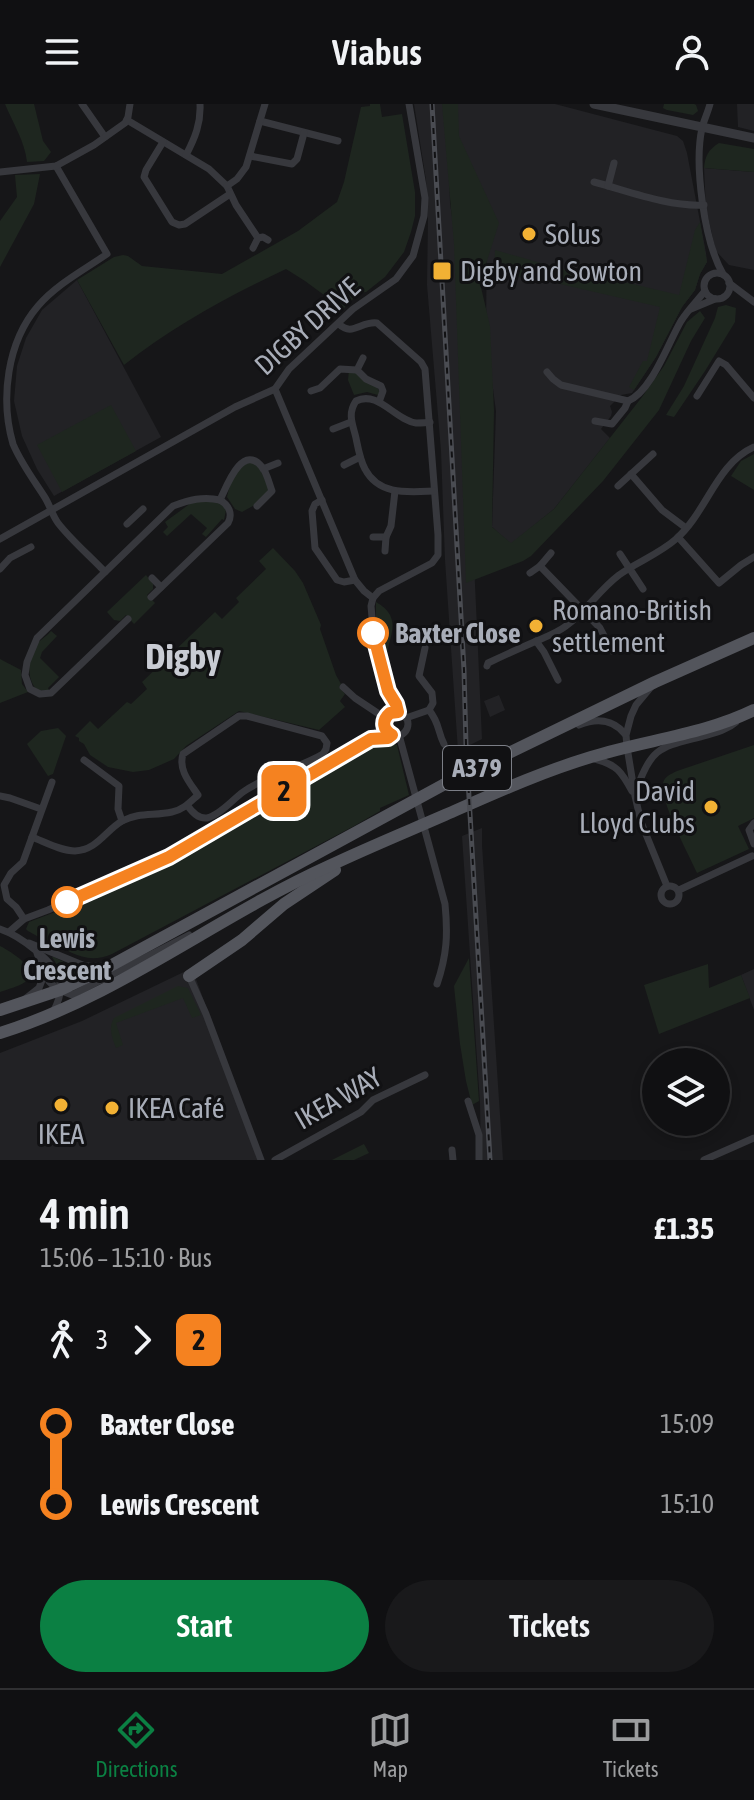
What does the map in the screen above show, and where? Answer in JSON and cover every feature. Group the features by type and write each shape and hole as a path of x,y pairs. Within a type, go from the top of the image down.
{"main road":[{"name":"A379","path":"0,1010 60,990 110,966 475,769 754,638"},
{"name":"A379","path":"0,1033 36,1022 127,979 329,865 508,787 626,741 716,726 754,710"},
{"name":"A379","path":"189,976 242,940 284,904 364,851"}],"street":[{"path":"82,104 105,137"},
{"path":"0,172 56,166 127,120 130,104"},
{"path":"186,155 197,134 200,104"},
{"path":"163,142 144,177 172,222 185,224 228,190 242,174 265,104"},
{"name":"DIGBY DRIVE","path":"0,539 235,407 275,389 289,369 353,309 396,279 413,256 424,216 425,198 409,104"},
{"path":"594,104 754,138"},
{"path":"710,104 702,127 700,150 704,205 714,253 723,274 750,300"},
{"path":"127,120 209,169 228,190 258,238"},
{"path":"260,121 338,141"},
{"path":"250,156 292,164 297,159 304,133"},
{"path":"608,186 614,163"},
{"path":"56,166 107,254 59,287 37,307 22,330 5,361 4,422 22,462 58,523 105,572"},
{"path":"594,182 690,206 704,205"},
{"path":"258,238 268,240"},
{"path":"253,248 258,238"},
{"path":"711,274 714,253"},
{"path":"715,299 705,291 704,281 711,274 723,274"},
{"path":"726,296 729,283"},
{"path":"547,372 561,385 628,401 636,397 658,367 681,322 705,291"},
{"path":"689,310 726,296 750,300"},
{"path":"339,324 353,331 366,323 377,323 421,362 426,373 438,555 432,563 379,591 371,606 373,629 388,691 398,712"},
{"path":"697,396 725,351"},
{"path":"357,370 363,358"},
{"path":"719,361 754,398"},
{"path":"311,391 320,388 340,369 357,370 366,379 381,386 383,391 379,402"},
{"path":"275,389 355,580 373,598"},
{"path":"430,422 413,423 379,402 365,398 356,401 351,410 360,457 371,478 395,491 434,491"},
{"path":"595,421 612,424 628,401"},
{"path":"333,429 351,422"},
{"path":"487,666 562,629 583,611 597,593 678,537 694,521 732,461 754,447"},
{"path":"618,486 653,454"},
{"path":"344,465 360,457"},
{"path":"220,500 239,465 252,460 263,469 272,491 257,506"},
{"path":"263,469 278,463"},
{"path":"631,474 662,510 686,528"},
{"path":"385,551 395,491"},
{"path":"128,619 51,693 40,694 30,689 25,675 34,642 173,506 203,498 220,500 227,505 230,510 228,523 151,597"},
{"path":"322,500 315,504 312,511 315,548 337,580 355,580"},
{"path":"127,524 143,509"},
{"path":"136,517 148,530"},
{"path":"373,537 386,537"},
{"path":"678,537 719,583 754,557"},
{"path":"10,577 0,568 10,558 31,547"},
{"path":"530,573 551,553"},
{"path":"620,554 643,589"},
{"path":"540,566 600,628 612,651"},
{"path":"152,578 161,587"},
{"path":"110,620 118,628"},
{"path":"536,641 558,680"},
{"path":"597,646 607,642"},
{"path":"406,718 429,710 433,703 429,689 419,676 425,648"},
{"path":"514,651 518,662"},
{"path":"409,657 422,659"},
{"path":"655,682 634,708 627,726 626,741 641,822 667,886"},
{"path":"343,687 385,719"},
{"path":"388,691 387,732 396,735"},
{"path":"345,703 352,695"},
{"path":"429,710 436,719 444,744"},
{"path":"9,932 24,919 169,857 371,739 392,712 406,718 407,728 396,735 371,739"},
{"path":"32,837 68,850 80,850 97,843 122,821 140,814 172,812 187,805 198,795 185,775 181,761 183,754 236,717 247,716 310,732 322,736 327,743 323,754 244,791 212,816 204,819 198,817 187,805"},
{"path":"635,796 645,766 654,754 673,744 730,727 739,716"},
{"path":"475,769 489,769 588,721 605,721 616,725 626,741"},
{"path":"396,735 412,781 445,904 448,931 443,967 437,984"},
{"path":"589,757 619,770 635,796"},
{"path":"84,760 119,786 118,809 122,821"},
{"path":"24,919 7,899 4,885 23,862 52,782"},
{"path":"0,796 41,809"},
{"path":"754,823 749,830 754,844"},
{"path":"679,890 752,856"},
{"path":"667,886 679,890 679,899 671,904 661,897 667,886"},
{"path":"37,953 50,985 72,995 203,928 225,922"},
{"path":"0,929 23,941 51,965 60,980 60,1000 52,1014"},
{"path":"23,941 85,966 110,966"},
{"path":"17,1005 39,988 45,974"},
{"path":"189,976 261,1160"},
{"name":"IKEA WAY","path":"275,1160 361,1112 373,1100 425,1075"},
{"path":"468,1101 479,1135 479,1160"},
{"path":"704,1160 754,1138"},
{"path":"452,1150 453,1160"}],"shaded area":[{"path":"5,104 34,104 43,141 51,152 44,161 27,162"},
{"path":"380,104 382,117 402,114 415,192 415,216 404,252 385,277 366,292 359,293 343,309 286,269 202,312 124,365 77,280 114,257 123,255 142,266 222,274 298,231 337,202 361,107"},
{"path":"414,104 555,104 677,136 683,141 687,153 707,262 695,290 632,393 621,395 610,406 611,416 601,429 610,438 554,509 511,544 492,527 496,411 486,338 487,210 449,169 450,203 461,275 482,739 458,751 441,451 427,285 426,180"},
{"path":"442,104 458,104 459,136 499,223 480,283 490,326 494,410 492,527 511,543 554,509 642,397 664,366 687,322 700,311 705,318 659,410 603,481 531,556 466,583 454,244"},
{"path":"664,104 694,104 698,111 693,115 667,110 663,108"},
{"path":"737,104 754,104 754,131 738,127"},
{"path":"719,143 754,149 754,172 704,168 708,154"},
{"path":"704,168 754,172 754,270 729,265 716,251 706,209"},
{"path":"40,174 34,204 0,267 0,221 17,197 15,175"},
{"path":"700,222 707,262 695,290 634,390 629,387 643,361 647,361 660,307 538,279 494,274 495,250 587,276 679,295 695,230"},
{"path":"77,280 161,437 54,496 22,436 14,401 17,366 26,338 42,310"},
{"path":"726,305 736,308 735,322 674,417 666,415 684,386 718,307"},
{"path":"349,370 371,381 380,392 378,395 367,392 354,395 348,380"},
{"path":"111,405 136,451 62,492 37,445"},
{"path":"754,454 754,490 731,476 741,461"},
{"path":"252,462 259,467 270,491 242,512 235,509 227,497 238,471"},
{"path":"201,500 221,503 226,510 224,520 206,537 202,534 207,528 191,514 167,536 163,532 168,527 165,522 191,503"},
{"path":"273,548 303,583 321,625 341,684 339,687 345,694 340,701 345,707 319,730 239,711 186,746 174,759 149,770 133,772 108,767 90,755 75,736 90,721 98,729 127,702 131,704 147,689 142,682 215,612 222,619 239,602 236,598 266,569 259,561"},
{"path":"146,575 153,584 147,595 155,603 134,624 126,615 120,621 114,620 107,612"},
{"path":"376,602 390,615 392,622 386,664 376,620"},
{"path":"51,631 57,636 40,658 59,677 49,690 39,691 31,680 31,658 37,645"},
{"path":"0,659 21,670 22,684 28,692 0,703"},
{"path":"499,695 505,710 490,717 484,701"},
{"path":"58,728 66,736 53,774 48,776 27,744 41,731"},
{"path":"385,741 397,745 409,795 112,954 94,958 79,956 26,929 29,922 160,865 367,747"},
{"name":"David Lloyd Clubs","path":"754,745 754,818 738,826 749,849 697,873 670,814 663,783 677,771"},
{"path":"482,828 503,1160 481,1160 462,836"},
{"path":"0,946 23,961 30,972 25,982 0,992"},
{"path":"54,957 82,971 66,979"},
{"path":"469,958 479,1101 472,1105 460,1044 454,986"},
{"path":"708,964 709,988 741,975 750,998 659,1034 644,985"},
{"path":"192,968 258,1160 0,1160 0,1053 82,1021"},
{"path":"754,969 754,1010 741,975"},
{"path":"178,986 188,988 201,1015 192,1018 183,998 116,1023 123,1045 116,1048 111,1029 114,1018"},
{"path":"364,1144 369,1153 354,1160 332,1160"}],"railway":[{"path":"432,104 490,1160"}],"bus line":[{"name":"2","path":"67,902 169,857 371,739 392,735 384,727 384,721 390,713 398,712 388,691 373,633"}],"place":[{"name":"Solus","path":"529,234"},
{"name":"Digby and Sowton","path":"442,271"},
{"name":"Romano-British settlement","path":"536,626"},
{"name":"Baxter Close","path":"373,633"},
{"name":"David Lloyd Clubs","path":"711,807"},
{"name":"Lewis Crescent","path":"67,902"},
{"name":"IKEA","path":"61,1105"},
{"name":"IKEA Café","path":"112,1108"}],"district":[{"name":"Digby","path":"183,656"}]}
